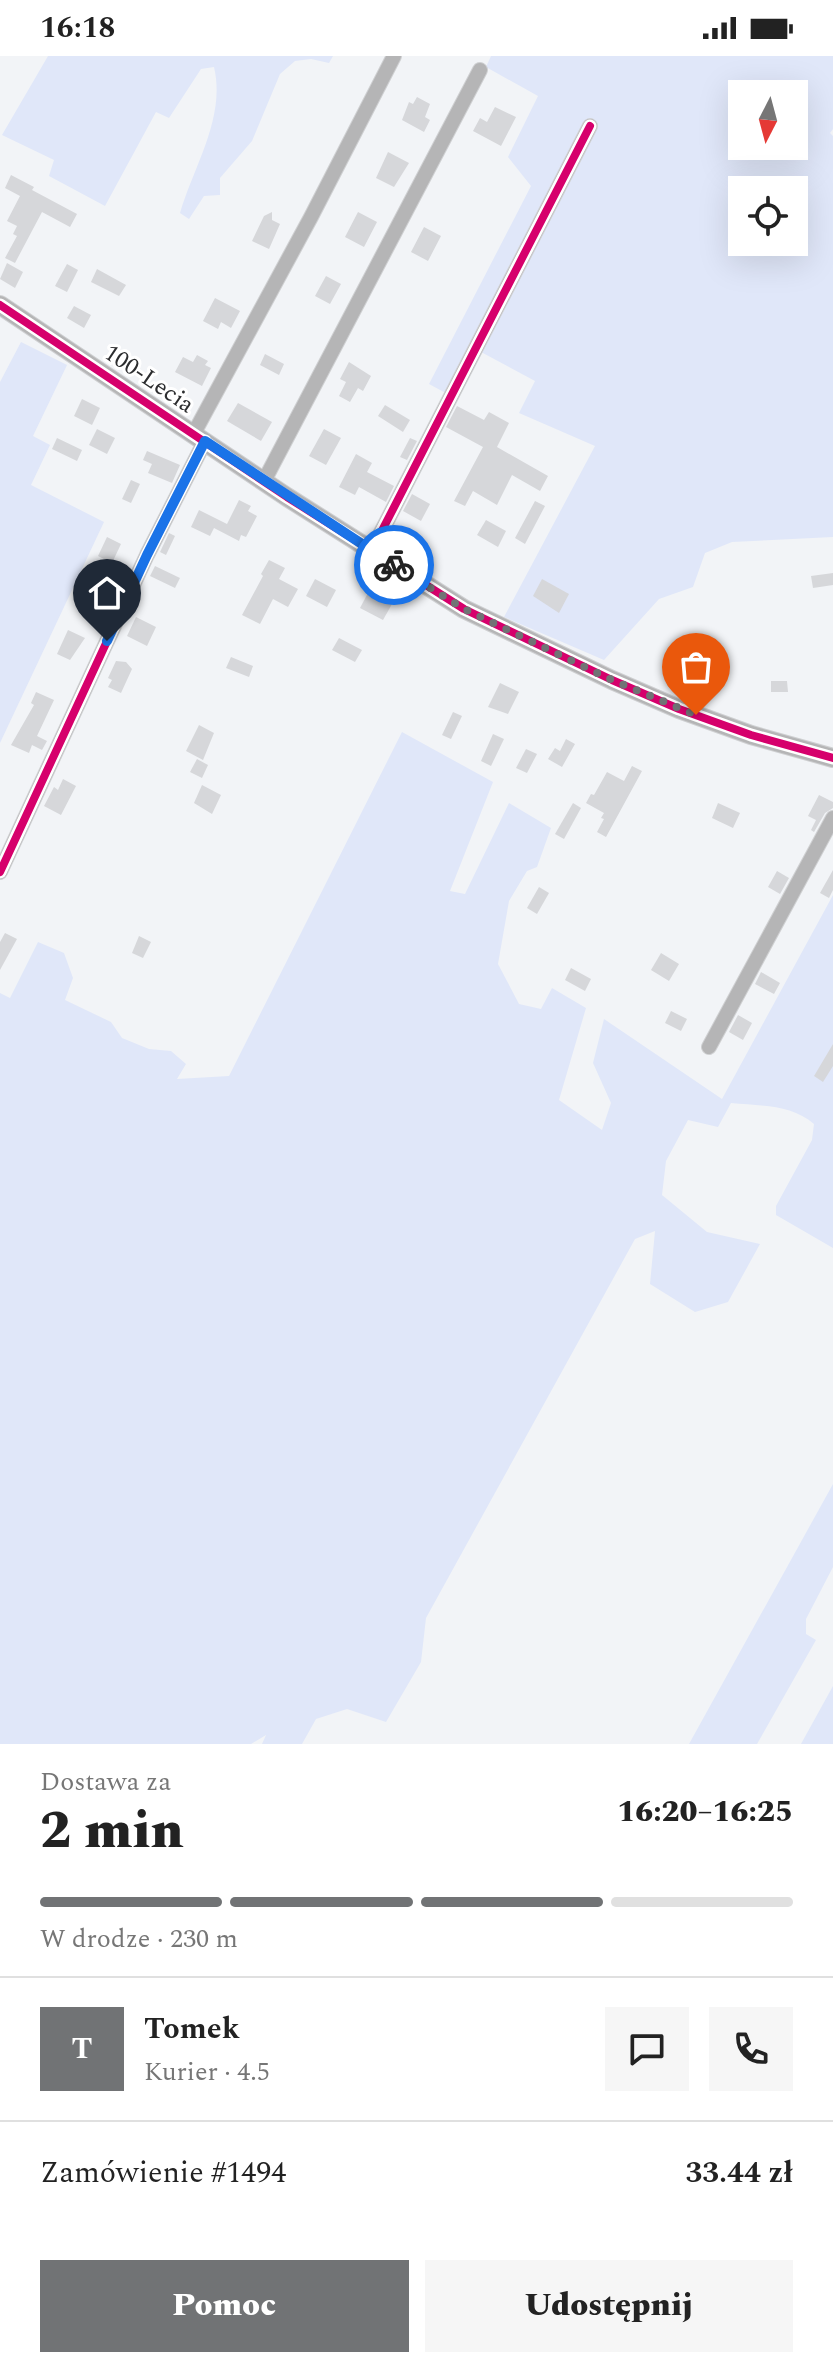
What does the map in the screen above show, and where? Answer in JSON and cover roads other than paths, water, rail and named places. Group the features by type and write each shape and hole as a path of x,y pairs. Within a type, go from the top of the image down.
{"street":[{"path":"0,872 200,437 394,56"},
{"path":"264,481 480,70"},
{"path":"372,550 590,126"},
{"name":"100-Lecia","path":"0,305 264,481 464,609 612,680 738,731 833,758"},
{"path":"709,1047 833,818"}]}
